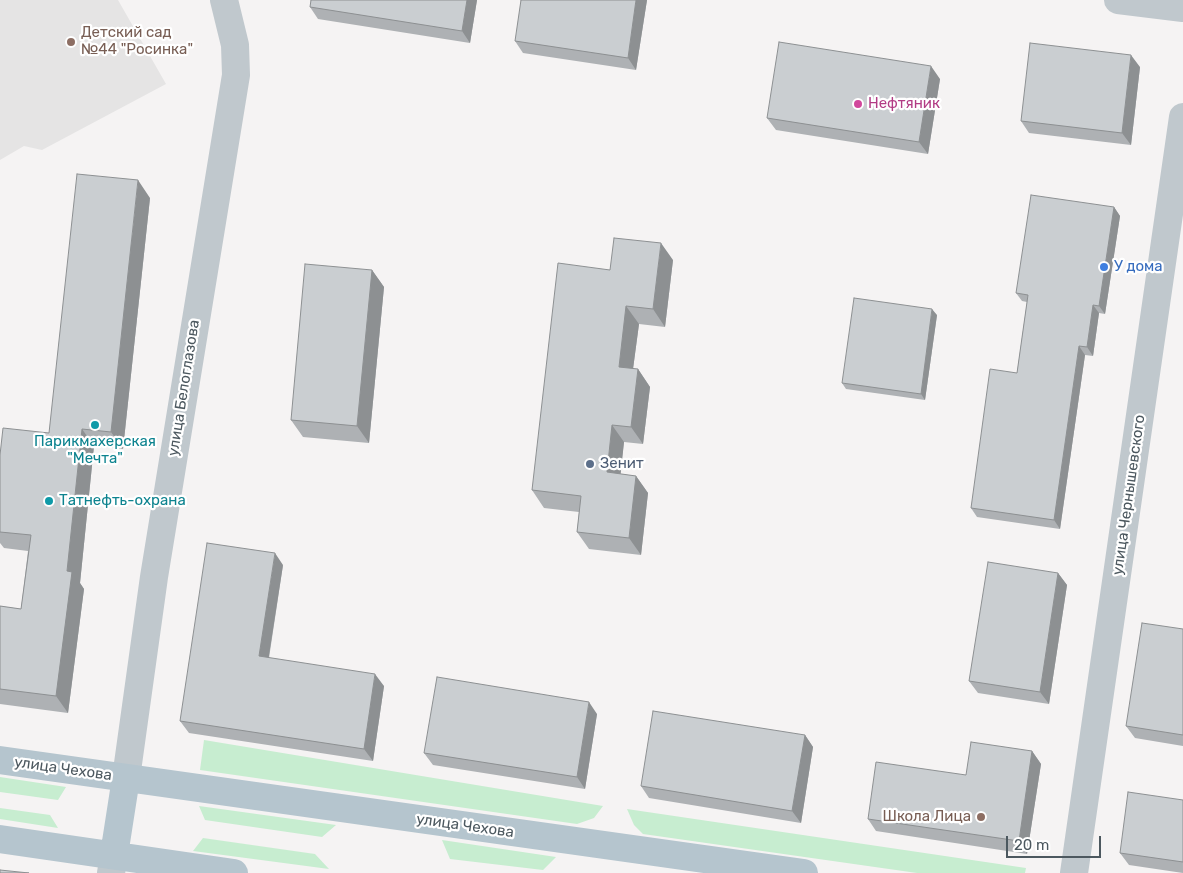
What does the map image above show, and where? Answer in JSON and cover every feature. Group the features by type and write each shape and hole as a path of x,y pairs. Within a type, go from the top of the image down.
{"main road":[{"name":"улица Чехова","path":"0,760 804,873"},
{"name":"улица Чехова","path":"113,864 126,778"},
{"path":"0,840 113,864 234,873"}],"street":[{"name":"улица Белоглазова","path":"126,778 154,577 236,75 235,45 224,0"},
{"path":"1118,0 1183,8"},
{"name":"улица Чернышевского","path":"1074,873 1183,117"}],"shaded area":[{"name":"Детский сад №44 \"Росинка\"","path":"0,0 118,0 166,84 42,150 24,146 0,160"}],"green space":[{"path":"204,740 603,806 594,818 577,824 200,770"},
{"path":"0,777 66,787 58,800 0,792"},
{"path":"199,806 336,825 322,837 205,820"},
{"path":"0,808 50,815 58,828 0,819"},
{"path":"627,809 1026,868 1025,873 917,873 643,834 634,825"},
{"path":"203,838 315,854 329,869 193,851"},
{"path":"442,840 556,857 543,870 450,859"}],"building":[{"path":"311,0 467,0 462,31 310,7"},
{"path":"521,0 636,0 628,58 515,41"},
{"name":"Нефтяник","path":"779,42 931,66 919,142 767,118"},
{"path":"1030,43 1131,55 1122,133 1021,121"},
{"path":"77,174 138,180 111,432 82,429 67,571 72,572 56,696 0,689 0,606 21,609 31,535 0,532 0,455 3,428 49,433"},
{"path":"1031,195 1114,207 1099,306 1093,305 1087,347 1079,346 1054,520 971,508 990,369 1017,373 1028,295 1016,293"},
{"path":"614,238 661,243 653,309 626,306 619,367 638,369 631,427 612,425 607,472 636,476 629,538 577,532 581,496 532,490 558,263 610,270"},
{"path":"305,264 372,270 357,426 291,420"},
{"path":"854,298 932,309 921,394 842,383"},
{"path":"207,543 275,553 259,656 375,674 364,749 180,721"},
{"path":"988,562 1058,573 1040,692 969,681"},
{"path":"1142,623 1183,629 1183,735 1126,726"},
{"path":"437,677 589,702 577,777 424,753"},
{"path":"653,711 805,735 792,811 641,786"},
{"path":"971,742 1032,751 1019,841 868,819 876,762 966,775"},
{"path":"1128,792 1183,800 1183,862 1120,853"},
{"path":"0,870 29,873 0,873"}],"place":[{"name":"Детский сад №44 \"Росинка\"","path":"71,42"},
{"name":"Нефтяник","path":"858,104"},
{"name":"У дома","path":"1104,267"},
{"name":"Парикмахерская \"Мечта\"","path":"95,425"},
{"name":"Зенит","path":"590,464"},
{"name":"Татнефть-охрана","path":"49,501"},
{"name":"Школа Лица","path":"981,817"}]}
